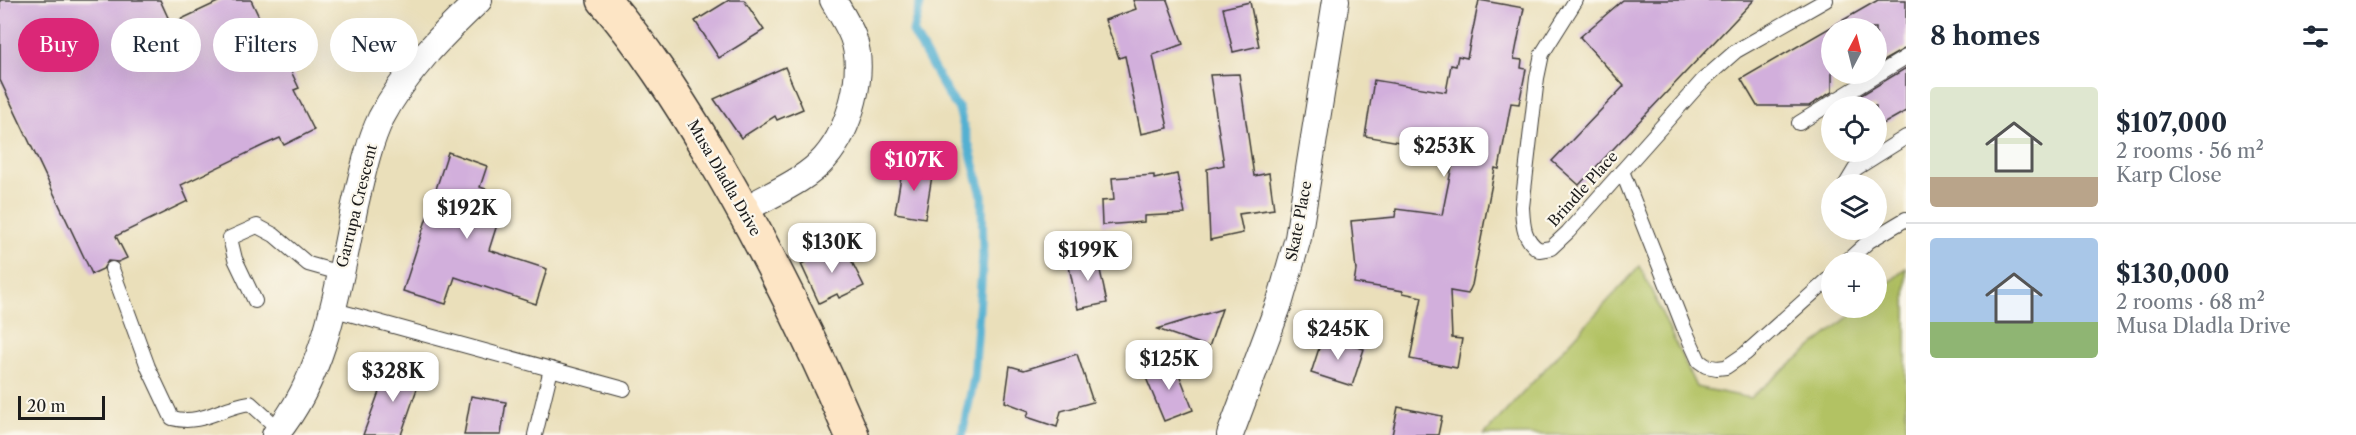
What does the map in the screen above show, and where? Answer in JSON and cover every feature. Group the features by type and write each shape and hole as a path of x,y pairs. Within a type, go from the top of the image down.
{"street":[{"name":"Garrupa Crescent","path":"280,433 310,377 331,309 364,166 381,120 405,77 448,29 479,0"},
{"name":"Musa Dladla Drive","path":"604,0 643,49 744,210 809,336 852,435"},
{"path":"744,210 804,176 825,158 841,134 855,87 857,59 853,38 833,0"},
{"name":"Skate Place","path":"1230,435 1280,301 1298,238 1336,0"}],"lane":[{"name":"Brindle Place","path":"1576,0 1542,54 1537,78 1522,207 1528,242 1539,250 1551,248 1721,63 1826,0"},
{"path":"1799,123 1906,57"},
{"path":"1852,174 1855,169 1906,137"},
{"path":"1622,171 1684,328 1699,361 1706,366 1726,367 1745,354 1821,286"},
{"path":"1887,227 1906,219"},
{"path":"255,301 235,259 230,238 257,226 274,235 297,257 308,264 340,273"},
{"path":"1854,252 1863,240"},
{"path":"112,269 148,367 172,418 194,421 236,405 250,403 280,433"},
{"path":"331,309 624,389"},
{"path":"536,435 551,369"}],"green space":[{"path":"1640,266 1696,387 1750,398 1847,318 1887,318 1887,284 1906,268 1906,435 1484,435"}],"building":[{"path":"0,0 160,0 168,18 111,18 111,72 201,72 201,18 184,18 222,0 251,0 259,18 213,18 213,72 291,72 299,88 294,90 314,130 284,145 280,138 181,185 188,201 116,236 127,258 118,262 108,261 103,269 92,274 0,80"},
{"path":"729,0 744,0 764,30 719,58 695,21"},
{"path":"1133,0 1167,0 1183,44 1153,55 1168,128 1141,134 1125,56 1119,58 1105,20 1136,9"},
{"path":"1479,0 1524,8 1514,59 1522,60 1521,68 1526,69 1519,104 1511,103 1499,169 1495,168 1472,285 1468,294 1450,291 1452,338 1462,339 1457,368 1410,359 1422,297 1403,293 1403,291 1354,283 1356,270 1351,221 1395,217 1396,209 1442,215 1453,161 1437,158 1439,149 1365,136 1374,80 1446,92 1451,65 1456,66 1458,56 1467,58"},
{"path":"1623,0 1754,0 1579,185 1552,161 1624,86 1580,37"},
{"path":"1878,0 1906,0 1906,48 1887,59 1887,18 1847,18"},
{"path":"1250,2 1259,46 1233,52 1223,8"},
{"path":"1821,33 1821,84 1832,84 1832,92 1821,96 1821,99 1809,106 1757,106 1741,79"},
{"path":"785,67 803,109 777,120 775,116 741,138 714,99"},
{"path":"1906,68 1906,111 1887,122 1887,96 1860,96 1879,84 1887,84 1887,79"},
{"path":"1239,74 1254,176 1269,173 1274,209 1239,214 1243,233 1210,240 1207,169 1224,165 1210,75"},
{"path":"448,152 487,166 480,187 506,196 489,250 547,269 536,304 455,277 446,304 403,291"},
{"path":"903,165 933,170 925,218 895,213"},
{"path":"1177,174 1185,214 1144,216 1144,222 1102,225 1101,201 1114,200 1112,178 1154,175 1154,179"},
{"path":"843,244 864,286 839,298 837,294 819,303 801,264"},
{"path":"1097,256 1107,303 1078,309 1068,262"},
{"path":"1222,309 1209,347 1157,329"},
{"path":"1323,336 1364,349 1352,386 1311,373"},
{"path":"1077,354 1093,402 1061,411 1057,427 1027,417 1029,411 1005,402 1010,366 1024,370"},
{"path":"1174,361 1193,410 1164,421 1144,373"},
{"path":"389,365 421,377 401,435 363,435"},
{"path":"471,396 506,402 501,435 464,435"},
{"path":"1398,407 1442,416 1438,435 1392,435"}],"waterway":[{"path":"921,0 913,32 949,96 959,109 982,195 983,257 974,378 962,435"}]}
